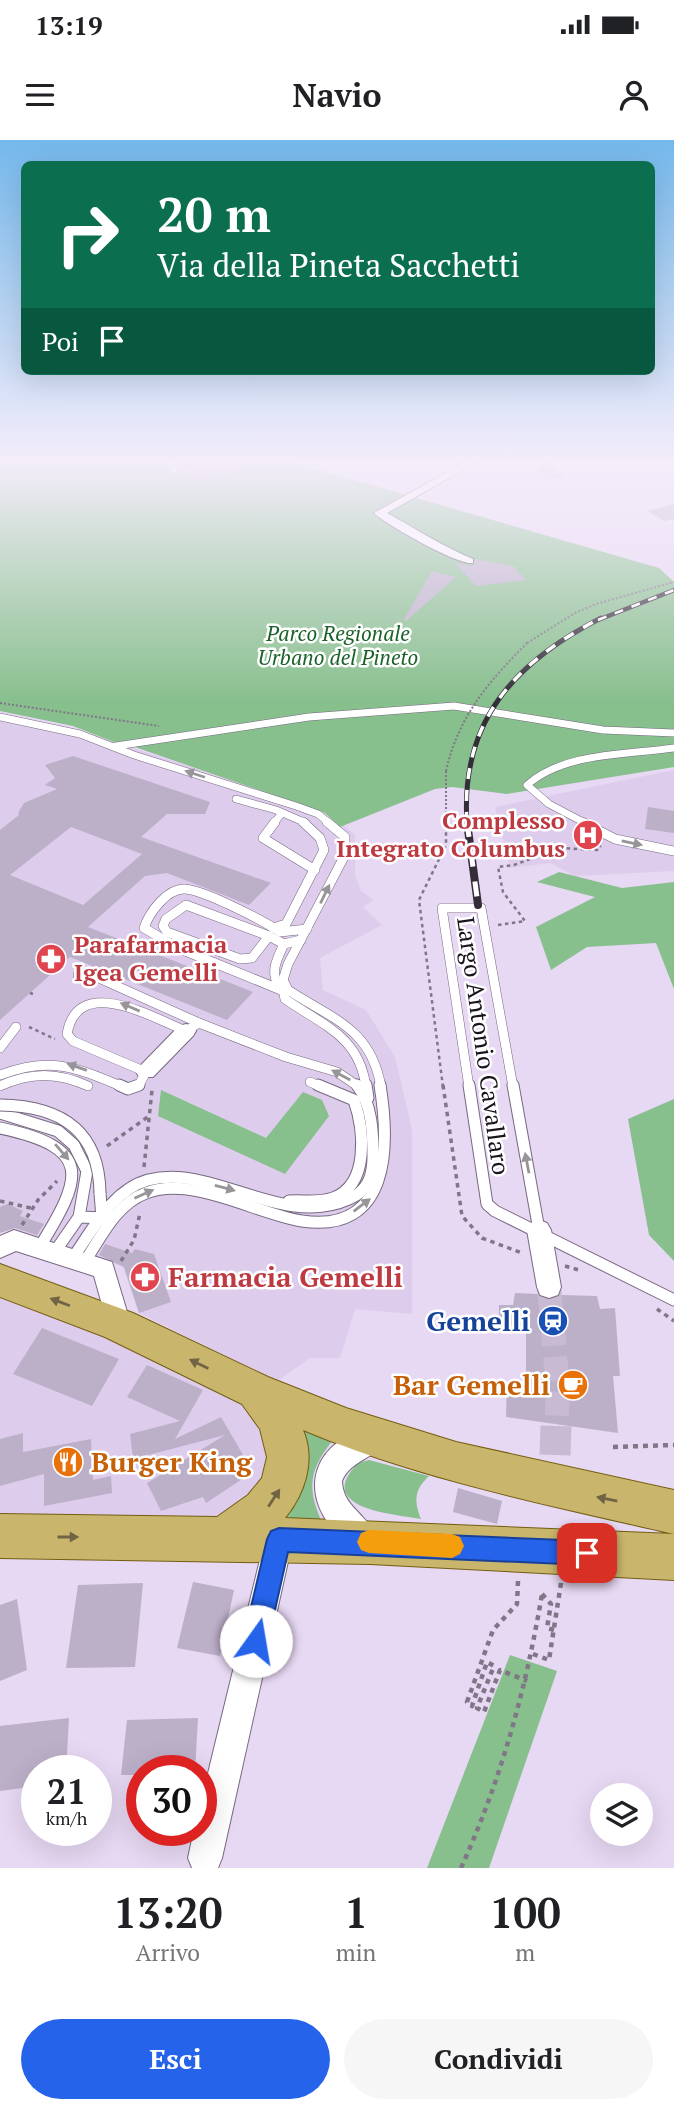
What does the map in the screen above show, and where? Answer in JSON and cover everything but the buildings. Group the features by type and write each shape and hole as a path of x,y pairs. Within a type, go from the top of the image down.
{"main road":[{"path":"0,1280 119,1325 254,1390 375,1438 456,1463 674,1511"},
{"path":"222,1539 262,1514 283,1482 287,1448 285,1430 277,1414 254,1390"},
{"path":"0,1536 279,1539 674,1557"}],"street":[{"path":"429,542 436,548 469,561"},
{"path":"149,1079 192,1027"},
{"path":"539,1230 548,1287"},
{"path":"7,1244 62,1256 104,1269 119,1325"},
{"path":"370,1542 339,1516 329,1497 327,1483 332,1467 343,1453 375,1438"},
{"path":"205,1858 279,1539"}],"lane":[{"path":"113,747 309,717 454,706 480,708 603,730 674,733"},
{"path":"0,717 64,730 296,806 318,814 339,829 345,837 345,855 301,940 282,985 285,999 351,1044 363,1064 372,1160 371,1177 365,1190 333,1209 309,1209 200,1181 160,1177 132,1187 108,1218"},
{"path":"134,755 136,749 152,741"},
{"path":"674,748 553,768 534,775 527,785 549,804 615,839 674,851"},
{"path":"553,768 569,757 619,752"},
{"path":"236,799 310,825 322,837 324,850 286,924 271,932 252,958 240,960 167,932 163,926 172,913 186,905 271,932 307,929"},
{"path":"282,813 263,838 315,870"},
{"path":"282,985 178,947 144,928 147,918 171,892 186,889 260,918 284,944"},
{"name":"Largo Antonio Cavallaro","path":"442,908 481,908 539,1230 495,1211 487,1204 442,908"},
{"path":"284,944 301,940"},
{"path":"62,1256 138,1196 162,1188 195,1192 302,1221 322,1221 346,1215 363,1207 375,1194 383,1149 382,1104 376,1058 357,1033 272,978 271,970 284,944"},
{"path":"78,975 90,974 192,1027"},
{"path":"149,1079 73,1041 67,1034 71,1021 89,1006 112,1001 345,1076 359,1086 368,1105"},
{"path":"0,1048 16,1027"},
{"path":"0,1075 33,1063 55,1061 76,1065 128,1089 149,1079"},
{"path":"0,1086 30,1073 53,1072 88,1086"},
{"path":"281,1202 328,1200 349,1189 357,1176 360,1123 354,1100 310,1082"},
{"path":"0,1105 42,1109 73,1124 87,1138 96,1155 100,1193 108,1218"},
{"path":"0,1113 58,1131 74,1145 87,1171 79,1217 62,1256"},
{"path":"0,1128 52,1141 71,1162 74,1179 68,1200 62,1256"},
{"path":"79,1217 108,1218"},
{"path":"539,1230 674,1300"}],"path":[{"path":"458,1206 419,901 446,845 446,771 450,743 475,699 527,643 575,613 596,604 674,582"},
{"path":"0,703 163,727"},
{"path":"485,925 524,921 503,892 498,867 514,865 560,848 597,850 601,845"},
{"path":"144,1170 149,1079"},
{"path":"102,1149 149,1116"},
{"path":"7,1244 32,1209 59,1180"},
{"path":"0,1200 32,1209"},
{"path":"117,1267 134,1240 140,1209"},
{"path":"613,1447 674,1445"},
{"path":"519,1549 517,1604 493,1630 467,1702 472,1706 487,1662 494,1666 477,1708 484,1712 500,1670 527,1681"},
{"path":"461,1868 484,1813 527,1681 542,1594 551,1604 547,1628 554,1630"},
{"path":"533,1654 549,1660 559,1598"}],"shaded area":[{"path":"0,713 91,734 263,791 332,816 355,835 355,876 361,891 374,900 363,907 382,925 320,958 323,990 366,1010 395,1057 412,1130 412,1314 355,1309 340,1358 310,1358 277,1381 139,1313 123,1267 12,1229 0,1233"},
{"name":"Complesso Integrato Columbus","path":"674,770 674,871 575,876 550,863 510,868 495,807"},
{"path":"0,1294 132,1347 245,1398 270,1427 267,1489 211,1523 0,1522"}],"green space":[{"name":"Parco Regionale Urbano del Pineto","path":"0,542 568,542 659,568 674,582 674,767 507,794 452,787 435,789 340,827 325,813 132,746 119,744 73,726 0,711"},
{"path":"559,872 622,888 674,882 674,989 656,943 587,947 551,970 536,927 595,897 537,882"},
{"path":"161,1090 266,1138 303,1092 322,1100 329,1116 285,1174 158,1116"},
{"path":"674,1099 674,1261 649,1235 628,1119"},
{"path":"299,1427 333,1440 319,1460 313,1479 314,1498 322,1522 277,1521"},
{"path":"369,1460 429,1476 420,1486 417,1496 421,1519 377,1511 351,1500 345,1490 347,1478 358,1463"},
{"path":"510,1655 557,1671 489,1868 427,1868"}],"tunnel":[{"path":"549,1287 558,1389 556,1428"},
{"path":"555,1455 556,1426"}],"railway":[{"path":"598,620 674,590"},
{"path":"467,822 467,787 473,754 484,725 499,699 519,675 543,654 601,618"},
{"path":"467,822 478,905"}],"slow traffic":[{"path":"369,1542 452,1546"}],"place":[{"name":"Complesso Integrato Columbus","path":"588,835"},
{"name":"Parafarmacia Igea Gemelli","path":"51,959"},
{"name":"Farmacia Gemelli","path":"145,1277"},
{"name":"Gemelli","path":"553,1321"},
{"name":"Bar Gemelli","path":"573,1385"},
{"name":"Burger King","path":"68,1462"}],"route":[{"path":"256,1641 279,1539 587,1553"}]}
